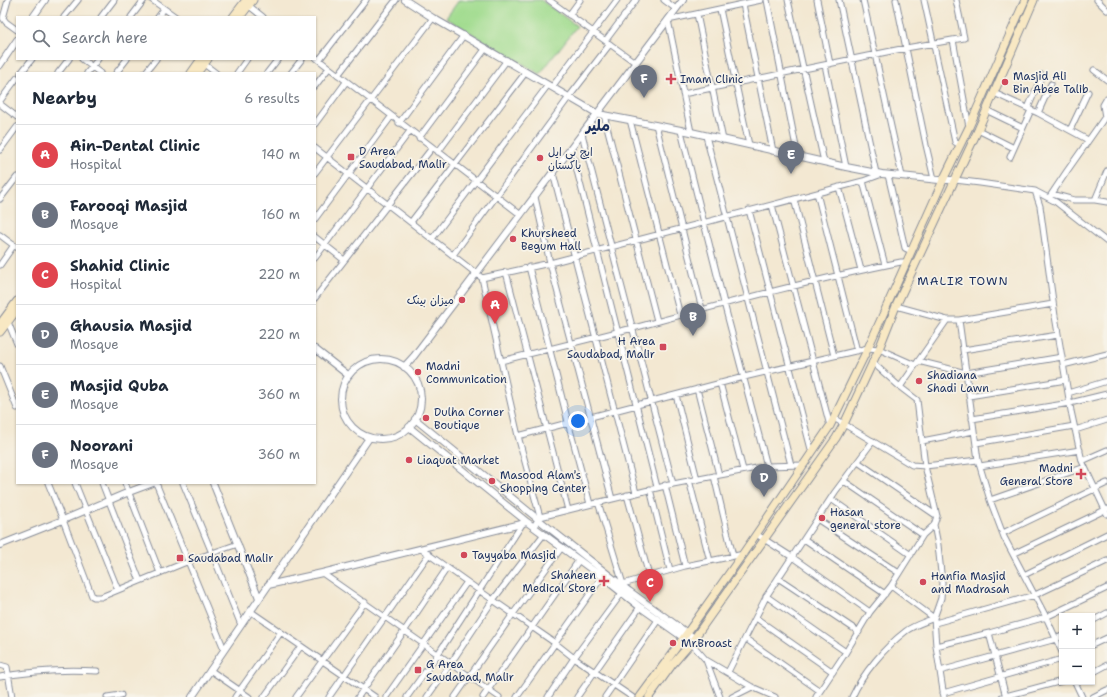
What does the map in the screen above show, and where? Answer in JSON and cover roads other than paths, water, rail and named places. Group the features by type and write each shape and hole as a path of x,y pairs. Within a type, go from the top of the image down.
{"main road":[{"path":"640,697 742,555 830,426 868,348 1025,0"},
{"path":"649,697 692,640 836,438 844,424 879,349 896,306 978,130 1034,0"},
{"path":"234,16 249,2"},
{"path":"241,16 249,2"},
{"path":"192,72 204,60"},
{"path":"198,72 204,60"},
{"path":"0,324 16,302"},
{"path":"0,332 16,311"}],"street":[{"path":"8,0 3,18 16,29"},
{"path":"34,16 45,0"},
{"path":"65,16 78,0"},
{"path":"102,16 114,0"},
{"path":"132,16 144,0"},
{"path":"152,0 174,16"},
{"path":"366,0 317,59 521,215"},
{"path":"338,75 396,0"},
{"path":"405,0 433,18 601,114 882,174 980,183 1035,191 1050,196 1074,200 1095,200 1107,202"},
{"path":"549,0 636,63"},
{"path":"569,15 580,0"},
{"path":"432,239 617,0"},
{"path":"453,255 569,97 636,0"},
{"path":"664,0 676,9"},
{"path":"404,367 414,356 582,134 601,114 636,63 683,0"},
{"path":"668,20 762,0"},
{"path":"766,0 798,157"},
{"path":"788,0 824,162"},
{"path":"817,0 846,167"},
{"path":"839,0 852,59 882,174 905,248 911,251"},
{"path":"863,0 902,176"},
{"path":"896,0 934,179"},
{"path":"924,0 955,142 960,145"},
{"path":"683,94 906,48 964,38 956,0"},
{"path":"1097,0 1107,10"},
{"path":"249,2 262,16"},
{"path":"743,4 773,151"},
{"path":"159,16 164,9"},
{"path":"720,9 749,145"},
{"path":"697,14 723,140"},
{"path":"316,172 433,18"},
{"path":"668,20 691,132"},
{"path":"1013,25 1022,28"},
{"path":"399,123 464,35"},
{"path":"953,40 969,127"},
{"path":"1,60 16,41"},
{"path":"419,138 486,48"},
{"path":"22,72 31,60"},
{"path":"59,72 68,60"},
{"path":"83,60 99,72"},
{"path":"89,72 97,60"},
{"path":"117,72 126,60"},
{"path":"146,72 155,60"},
{"path":"204,60 215,72"},
{"path":"238,72 246,60"},
{"path":"268,72 277,60"},
{"path":"292,72 301,60"},
{"path":"438,152 507,60"},
{"path":"316,85 328,68"},
{"path":"1094,70 1107,80"},
{"path":"411,222 526,72"},
{"path":"1010,157 1023,128 1042,75"},
{"path":"16,79 0,102 16,116"},
{"path":"316,123 346,82"},
{"path":"1038,113 1051,84"},
{"path":"1070,130 1088,92"},
{"path":"994,93 1038,113 1088,140"},
{"path":"1050,196 1066,171 1106,116 1103,105 1107,98"},
{"path":"986,110 1023,128"},
{"path":"601,114 657,321"},
{"path":"316,218 391,117"},
{"path":"630,120 680,315"},
{"path":"656,125 702,309"},
{"path":"0,150 16,128"},
{"path":"681,130 724,303 767,466"},
{"path":"978,130 1014,148"},
{"path":"316,257 410,131"},
{"path":"582,134 652,401 672,484"},
{"path":"706,136 791,465"},
{"path":"316,297 432,148"},
{"path":"316,149 482,278 518,436 539,518"},
{"path":"568,152 574,159 657,488"},
{"path":"1095,200 1107,171"},
{"path":"553,172 636,493"},
{"path":"482,278 574,257 749,210 839,188 882,174"},
{"path":"0,199 16,178"},
{"path":"863,181 885,265"},
{"path":"839,188 861,270"},
{"path":"1013,554 1106,511 1082,461 1058,335 1040,206 1035,191"},
{"path":"817,193 857,350"},
{"path":"1050,196 1107,242"},
{"path":"535,197 550,263 612,499"},
{"path":"794,199 834,356"},
{"path":"772,205 830,426"},
{"path":"749,210 812,453"},
{"path":"0,235 16,246 0,265"},
{"path":"316,238 344,260"},
{"path":"501,361 838,275 907,262"},
{"path":"529,268 590,504"},
{"path":"506,272 568,510"},
{"path":"896,306 946,320 959,320 1053,304"},
{"path":"900,387 946,320"},
{"path":"959,320 978,460 990,500 1003,533 1061,649"},
{"path":"8,322 16,342"},
{"path":"963,350 1058,335"},
{"path":"518,436 720,383 868,348 879,349 917,363 966,373 1062,357"},
{"path":"316,350 348,376"},
{"path":"1063,365 1107,354"},
{"path":"380,359 393,361 404,367 412,374 418,384 421,394 421,405 418,416 403,433 392,438 380,440 369,438 358,432 348,423 340,400 342,387 348,376 357,367 368,361 380,359"},
{"path":"816,697 859,632 870,612 891,586 924,534 934,525 938,516 925,466 917,400 872,362"},
{"path":"0,366 16,406"},
{"path":"969,396 1066,380"},
{"path":"1068,393 1107,381"},
{"path":"720,383 743,470"},
{"path":"697,389 733,556"},
{"path":"972,419 1070,403 1107,394"},
{"path":"676,395 697,479"},
{"path":"834,418 912,465 925,466 978,460"},
{"path":"415,420 692,640 706,660 720,697"},
{"path":"976,443 1075,428 1107,420"},
{"path":"409,427 525,522 534,526 562,546 602,576 622,594 658,620 685,635"},
{"path":"922,441 974,431"},
{"path":"192,697 369,438"},
{"path":"728,672 746,639 766,596 817,519 873,442"},
{"path":"980,466 1080,450"},
{"path":"1082,461 1107,450"},
{"path":"858,462 938,516"},
{"path":"534,526 539,518 689,480 767,466 803,465"},
{"path":"990,500 1049,481 1085,467"},
{"path":"689,480 710,561"},
{"path":"844,481 924,534"},
{"path":"1003,533 1107,483"},
{"path":"48,484 94,598 101,597 189,561 238,544"},
{"path":"75,484 118,590"},
{"path":"102,484 140,581"},
{"path":"125,484 160,573"},
{"path":"0,545 152,484"},
{"path":"155,484 189,561 224,649"},
{"path":"183,484 241,625"},
{"path":"213,484 259,598"},
{"path":"665,486 685,566"},
{"path":"650,489 670,570"},
{"path":"627,495 649,576"},
{"path":"831,499 911,555"},
{"path":"598,502 622,584"},
{"path":"817,519 899,573"},
{"path":"268,584 322,573 525,522"},
{"path":"407,697 438,654 525,522"},
{"path":"934,525 942,582 941,598 934,620 936,646 944,695 1059,660"},
{"path":"427,697 493,600 544,534"},
{"path":"756,534 792,557 870,612"},
{"path":"1024,575 1107,534"},
{"path":"804,539 885,594"},
{"path":"455,697 512,614 562,546"},
{"path":"421,549 574,658 632,697"},
{"path":"329,697 429,554"},
{"path":"622,584 685,566 742,555"},
{"path":"483,697 579,560"},
{"path":"852,697 856,688 879,657 907,630 934,620 1035,595 1107,560"},
{"path":"358,697 447,568"},
{"path":"322,573 499,697"},
{"path":"517,697 602,576"},
{"path":"778,578 859,632"},
{"path":"386,697 467,582"},
{"path":"891,586 934,620"},
{"path":"936,646 989,634 1046,617 1107,588"},
{"path":"548,697 574,658 622,594"},
{"path":"766,596 846,652"},
{"path":"296,697 365,602"},
{"path":"577,697 640,607"},
{"path":"250,611 376,697"},
{"path":"1095,619 1107,613"},
{"path":"756,618 833,672"},
{"path":"605,697 658,620"},
{"path":"235,697 281,632"},
{"path":"989,634 1001,677 1004,697 1059,682"},
{"path":"940,671 1059,638"},
{"path":"1095,644 1107,638"},
{"path":"746,639 820,691"},
{"path":"264,697 301,646"},
{"path":"706,660 752,687 775,697"},
{"path":"0,665 7,667 12,697"},
{"path":"1095,672 1107,666"},
{"path":"0,676 41,671 76,669 98,671"},
{"path":"210,670 249,697"},
{"path":"1076,685 1082,697"},
{"path":"732,697 752,687"},
{"path":"1093,697 1107,690"},
{"path":"107,697 121,695"}],"place":[{"name":"Imam Clinic","path":"671,79"},
{"name":"Masjid Ali Bin Abee Talib","path":"1005,82"},
{"name":"Noorani","path":"644,98"},
{"name":"D Area Saudabad, Malir","path":"351,157"},
{"name":"ایچ بی ایل پاکستان","path":"540,158"},
{"name":"Masjid Quba","path":"791,174"},
{"name":"Khursheed Begum Hall","path":"513,239"},
{"name":"میزان بینک","path":"462,300"},
{"name":"Ain-Dental Clinic","path":"495,324"},
{"name":"Farooqi Masjid","path":"693,336"},
{"name":"H Area Saudabad, Malir","path":"663,347"},
{"name":"Madni Communication","path":"418,372"},
{"name":"Shadiana Shadi Lawn","path":"919,381"},
{"name":"Dulha Corner Boutique","path":"426,418"},
{"name":"Liaquat Market","path":"409,460"},
{"name":"Madni General Store","path":"1081,474"},
{"name":"Masood Alam's Shopping Center","path":"492,481"},
{"name":"Ghausia Masjid","path":"764,497"},
{"name":"Hasan general store","path":"822,518"},
{"name":"Tayyaba Masjid","path":"464,555"},
{"name":"Saudabad Malir","path":"180,558"},
{"name":"Shaheen Medical Store","path":"604,581"},
{"name":"Hanfia Masjid and Madrasah","path":"923,582"},
{"name":"Shahid Clinic","path":"650,602"},
{"name":"Mr.Broast","path":"673,643"},
{"name":"G Area Saudabad, Malir","path":"418,670"}],"district":[{"name":"ملیر","path":"598,126"},
{"name":"MALIR TOWN","path":"963,281"}]}
